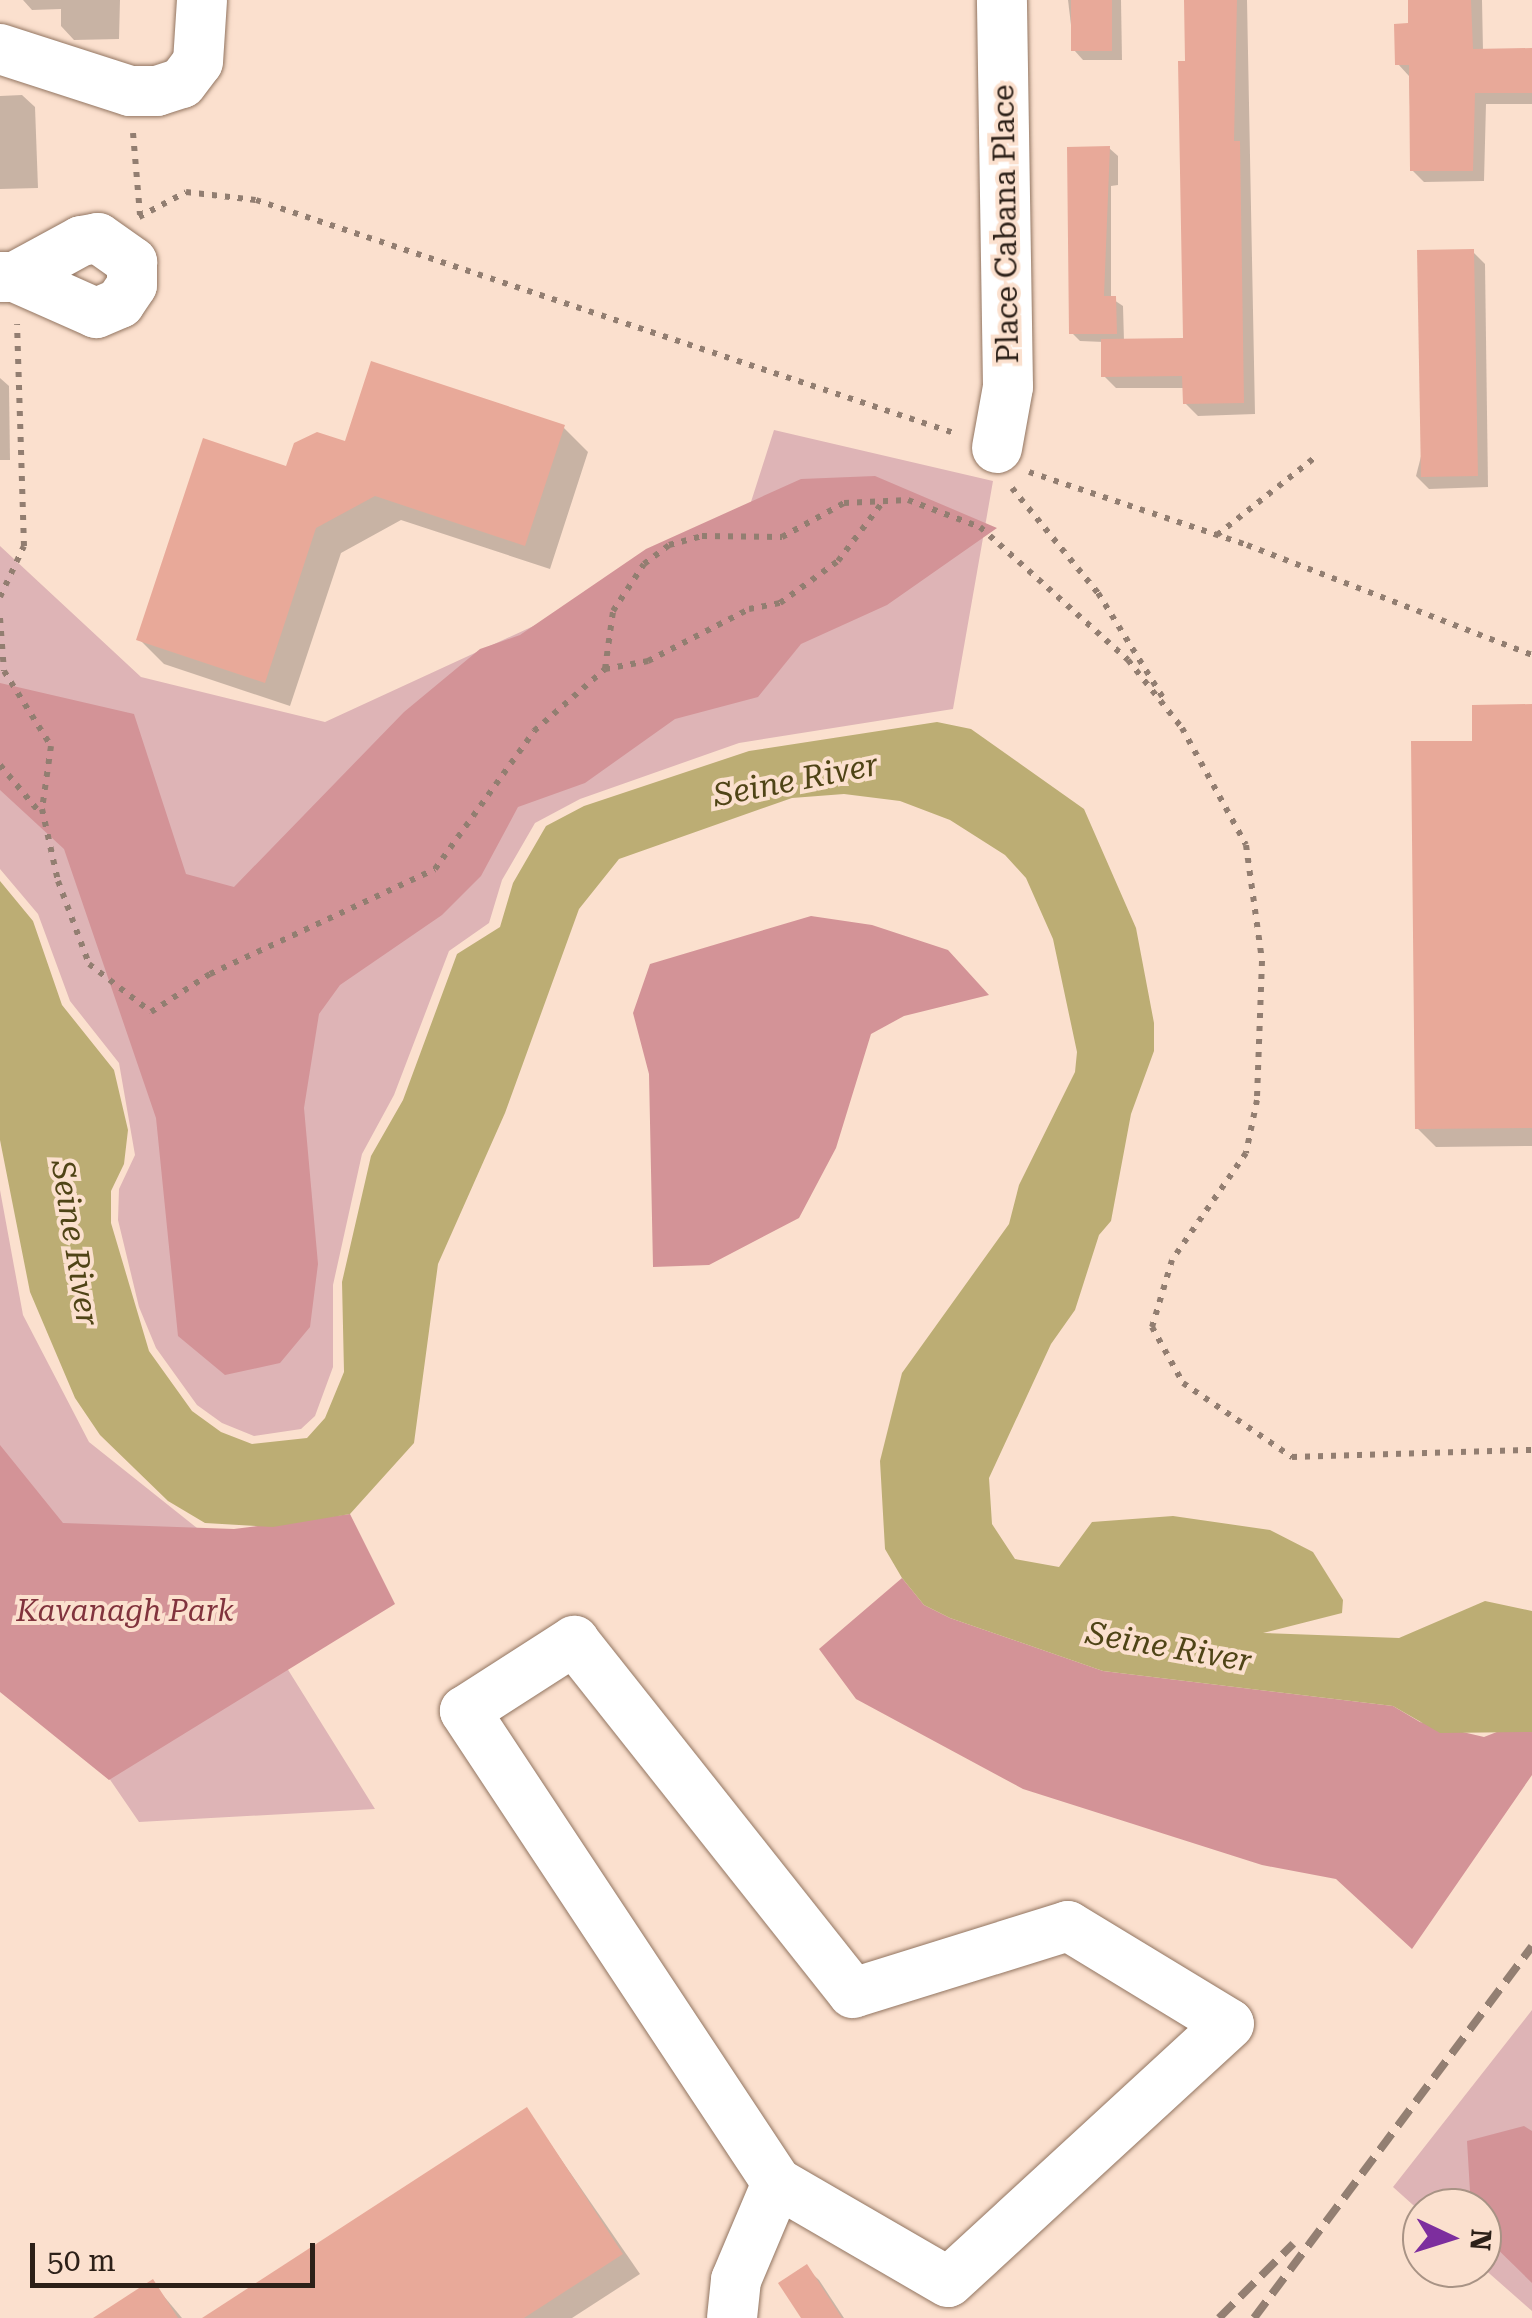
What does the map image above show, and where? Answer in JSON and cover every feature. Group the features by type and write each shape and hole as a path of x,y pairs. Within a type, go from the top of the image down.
{"street":[{"path":"0,50 122,88 156,91 182,83 203,42 202,0"},
{"name":"Place Cabana Place","path":"997,448 1008,387 1002,0"},
{"path":"119,227 132,262 132,286 120,303 86,311 7,277 119,227"},
{"path":"574,1641 853,1993 1068,1926 1229,2024 944,2300 777,2183 465,1711 574,1641"},
{"path":"732,2318 736,2280 777,2183"}],"path":[{"path":"119,227 138,155 122,88"},
{"path":"119,227 186,192 256,200 997,448 1031,474 1216,535 1532,654"},
{"path":"0,597 24,546 7,277"},
{"path":"997,448 996,468 1098,593 1182,728 1246,845 1262,961 1257,1100 1246,1152 1172,1260 1152,1327 1183,1384 1292,1457 1532,1450"},
{"path":"1216,535 1318,455"},
{"path":"606,670 613,610 644,564 669,545 702,536 782,537 844,503 908,500 998,538 1030,576 1128,660 1182,728"},
{"path":"0,618 4,671 50,746 43,816 58,881 89,964 150,1012 210,974 435,869 534,731 606,670 648,661 749,608 780,603 838,561 884,502"},
{"path":"0,766 43,816"}],"green space":[{"path":"774,430 993,481 953,709 739,743 580,799 535,823 502,880 489,923 449,951 394,1095 362,1154 333,1285 333,1367 315,1416 301,1429 254,1436 222,1423 197,1405 156,1348 139,1307 118,1220 119,1189 135,1155 119,1063 70,1001 38,914 0,869 0,546 141,677 325,722 742,530"},
{"path":"875,476 997,528 887,605 801,644 758,697 675,719 585,783 518,807 481,876 442,915 340,985 319,1014 304,1108 318,1264 310,1327 280,1363 225,1375 178,1336 156,1118 64,849 0,790 0,683 134,714 186,874 234,887 404,712 480,649 520,635 646,549 801,479"},
{"path":"811,916 872,925 948,950 989,995 904,1016 871,1034 836,1148 799,1218 709,1265 653,1267 649,1074 633,1013 650,964"},
{"name":"Kavanagh Park","path":"0,1190 23,1315 89,1442 202,1532 375,1809 139,1822 0,1619"},
{"path":"0,1445 63,1523 234,1529 350,1514 395,1604 109,1780 0,1692"},
{"path":"902,1578 924,1605 950,1618 1103,1671 1393,1706 1420,1722 1484,1737 1507,1728 1532,1732 1532,1775 1412,1949 1336,1879 1262,1865 1023,1789 856,1699 819,1649"},
{"path":"1532,2010 1532,2311 1502,2285 1502,2188 1402,2188 1402,2195 1393,2187"},
{"path":"1524,2126 1532,2131 1532,2283 1502,2254 1502,2188 1470,2188 1467,2141"}],"water":[{"name":"Seine River","path":"937,722 971,729 1084,809 1136,928 1154,1023 1154,1051 1131,1114 1111,1221 1099,1235 1075,1310 1051,1344 989,1478 992,1524 1015,1559 1059,1567 1092,1522 1173,1516 1270,1530 1313,1552 1343,1600 1342,1613 1263,1633 1399,1638 1485,1601 1532,1611 1532,1732 1440,1733 1393,1706 1103,1671 950,1618 924,1605 902,1578 885,1549 880,1461 902,1373 1009,1224 1019,1185 1075,1072 1077,1052 1053,939 1026,878 1005,855 950,820 900,801 844,794 792,798 619,859 579,909 505,1113 438,1264 414,1443 350,1514 273,1527 205,1523 168,1501 100,1435 75,1398 30,1292 0,1140 0,881 33,921 62,1005 114,1070 128,1130 124,1164 111,1191 111,1223 149,1351 192,1411 221,1432 252,1444 307,1438 325,1418 344,1372 342,1282 371,1156 403,1100 457,954 500,927 513,883 546,826 584,806 749,751"}],"building":[{"path":"1071,0 1112,0 1112,51 1071,51"},
{"path":"1184,0 1237,0 1234,141 1240,141 1244,403 1183,404 1182,376 1101,377 1101,339 1183,338 1178,61 1185,61"},
{"path":"1408,0 1471,0 1473,49 1532,48 1532,93 1475,93 1473,171 1410,171 1409,65 1395,65 1394,24 1408,23"},
{"path":"1110,146 1104,296 1116,296 1117,334 1069,334 1067,147"},
{"path":"1474,249 1478,476 1421,477 1417,250"},
{"path":"371,361 565,425 525,546 375,496 316,528 265,683 136,640 203,438 286,466 294,443 317,432 345,441"},
{"path":"1532,704 1532,1128 1415,1129 1411,741 1472,741 1472,705"},
{"path":"527,2107 623,2254 524,2318 202,2318"},
{"path":"807,2264 842,2318 801,2318 778,2283"},
{"path":"153,2279 178,2318 93,2318"}],"railway":[{"path":"1254,2318 1532,1946"},
{"path":"1219,2318 1293,2244"}]}
